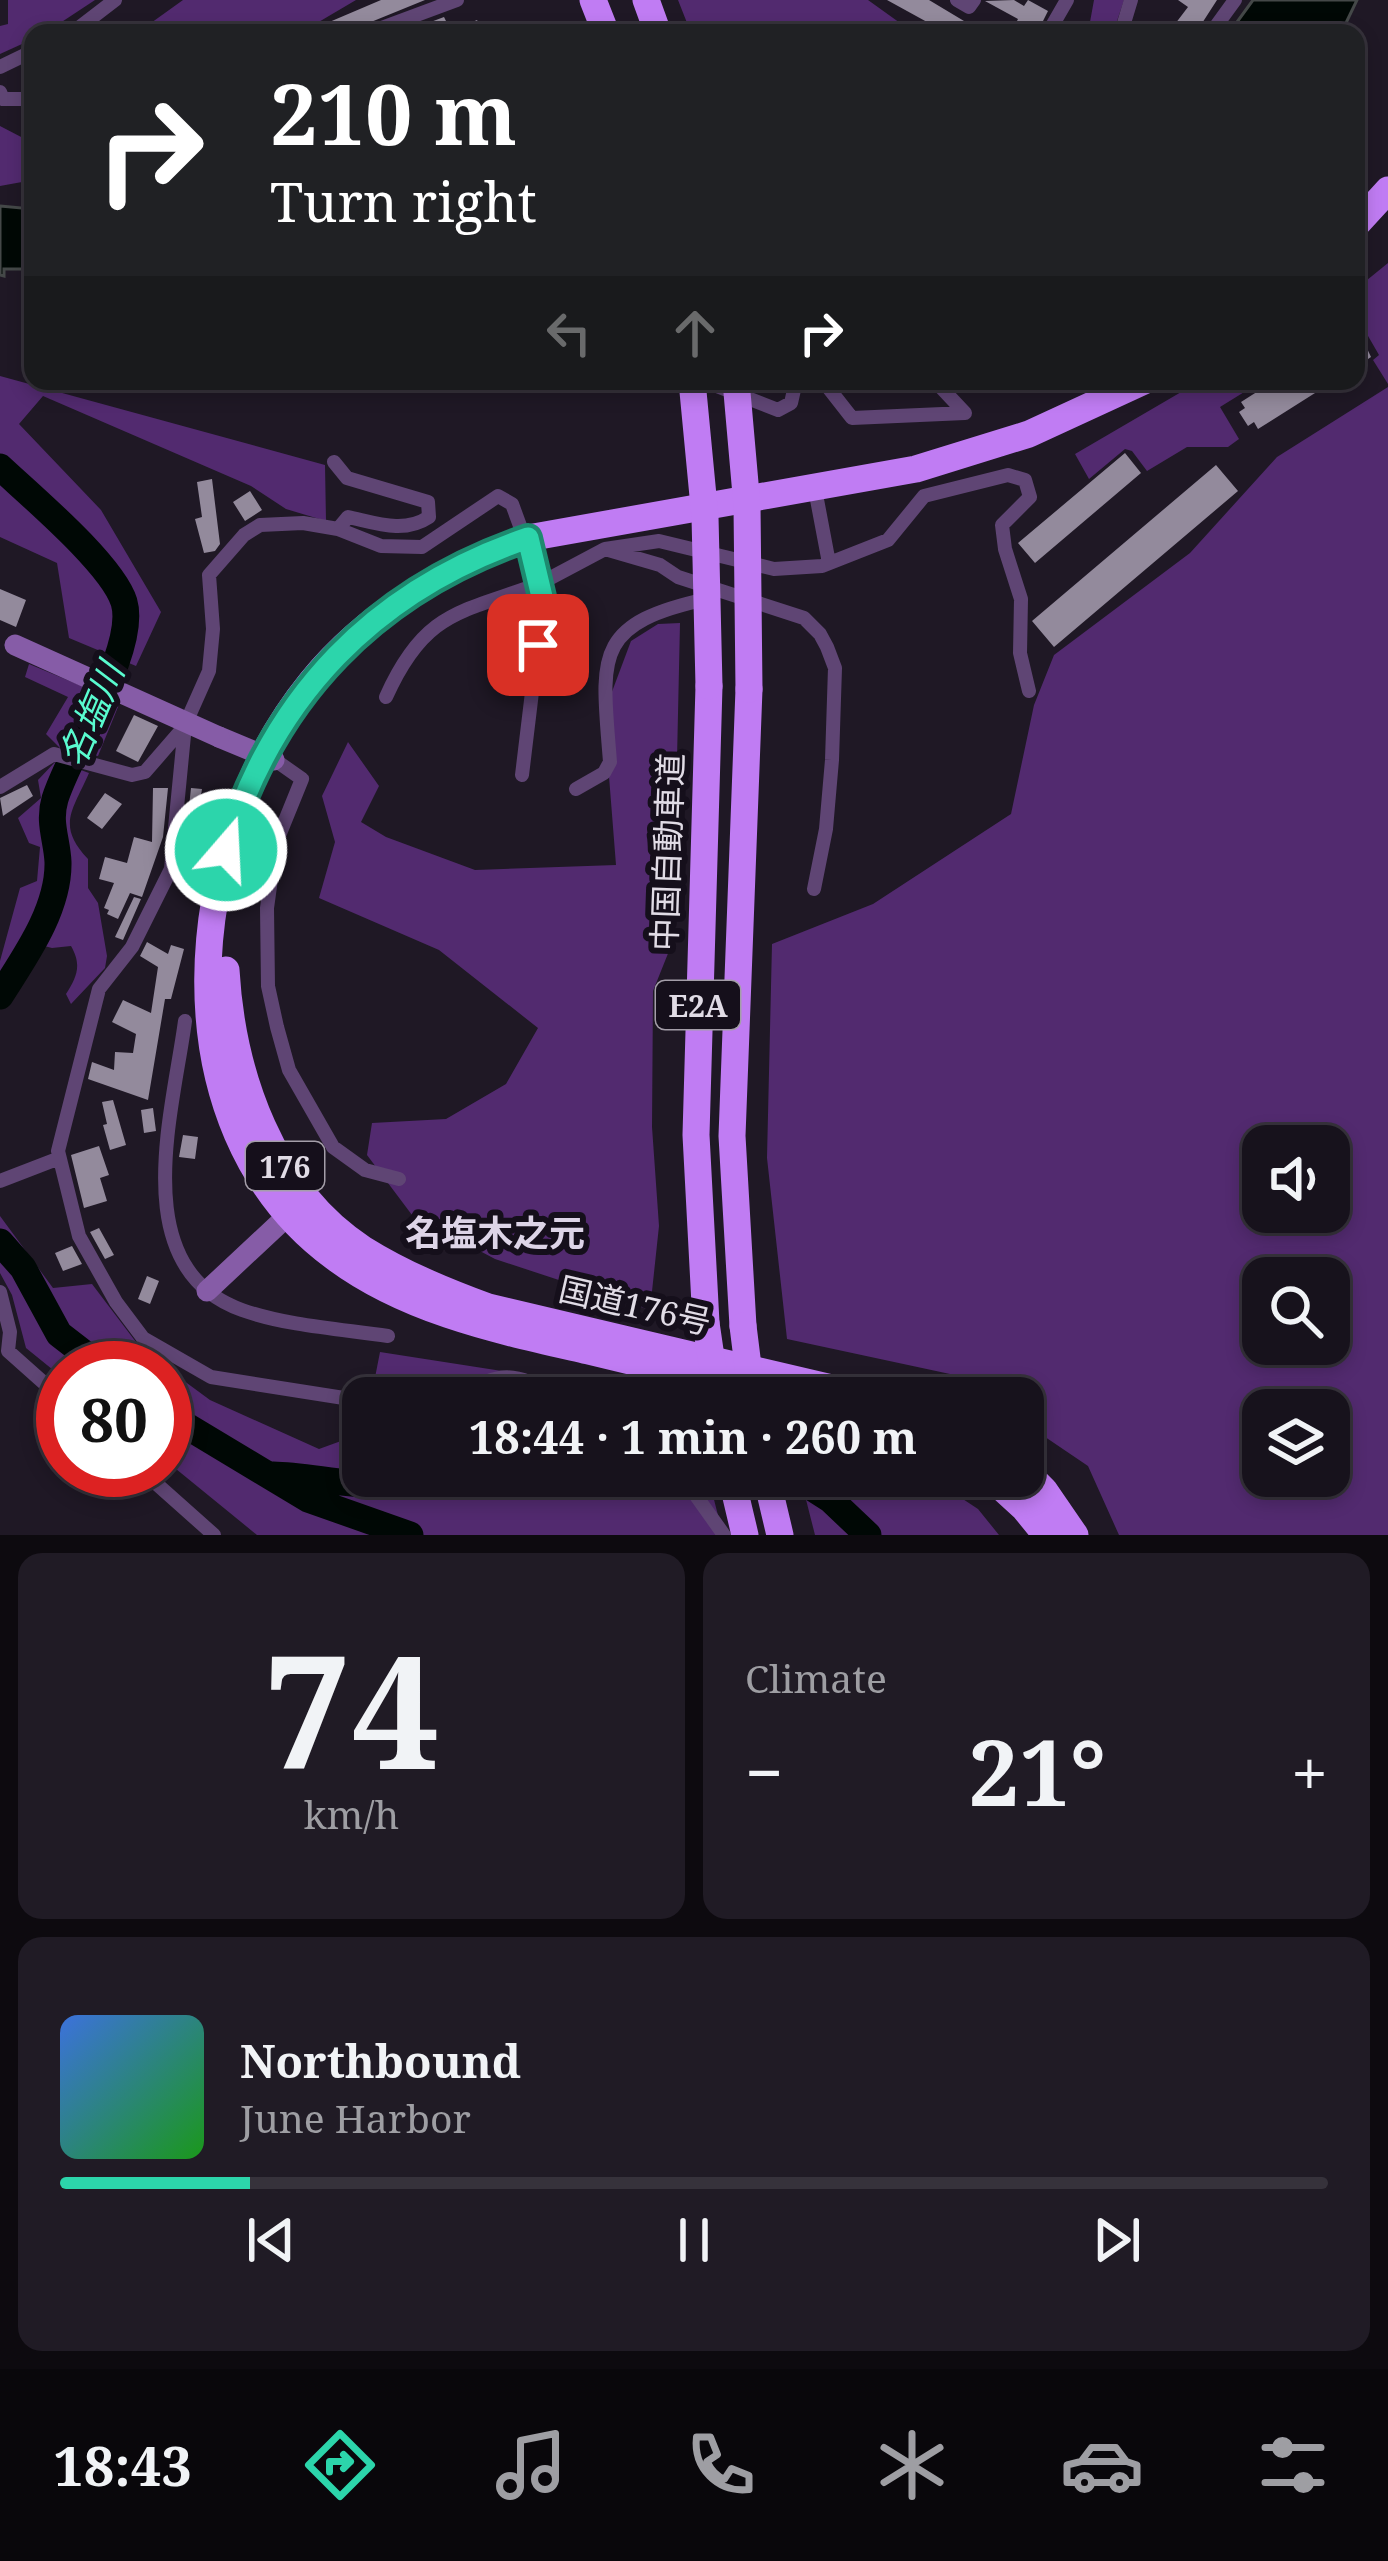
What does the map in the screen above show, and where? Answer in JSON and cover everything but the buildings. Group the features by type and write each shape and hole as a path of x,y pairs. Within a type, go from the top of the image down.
{"highway":[{"path":"1365,215 1388,190"},
{"name":"中国自動車道","path":"693,390 705,517 709,686 696,1112 699,1234 714,1377"},
{"name":"E2A","path":"737,390 747,506 748,689 731,1136 749,1377"},
{"name":"国道176号","path":"695,1377 481,1326 382,1288 334,1258 297,1208 249,1094 228,1000 225,953 230,893 269,758 337,674 419,589 471,558 528,538 916,469 1002,444 1126,390"},
{"name":"国道176号","path":"297,1208 435,1287 470,1300 787,1377"},
{"path":"1044,1489 1075,1535"},
{"path":"736,1497 745,1535"},
{"path":"771,1497 780,1535"},
{"path":"1012,1497 1046,1535"}],"street":[{"path":"83,24 115,0"},
{"path":"392,24 457,0"},
{"path":"957,0 970,7 974,0"},
{"path":"727,390 778,410 791,403 794,390"},
{"path":"830,390 852,418 965,413 943,390"},
{"path":"334,462 346,478 428,502 429,517 417,525 398,527 348,518 338,529"},
{"path":"386,697 401,663 431,629 473,604 541,584 604,549 659,541 773,569 829,563 888,540 924,496 1009,476 1024,480 1030,497 1002,525 1022,598 1020,653 1029,692"},
{"path":"815,489 829,563"},
{"path":"0,787 54,754 132,775 146,772 185,725 209,671 213,629 209,575 260,525 303,523 338,529 381,546 422,547 498,496 512,504 528,538 543,601 522,775"},
{"path":"604,549 804,618 820,634 835,668 826,829 814,890"},
{"path":"576,789 604,773 610,762 604,683 609,658 620,638 657,610 730,594"},
{"path":"8,641 269,758 302,779 276,843 267,908 268,986 289,1070 333,1148 364,1170 399,1180"},
{"path":"185,725 171,869 132,946 99,989 57,1159 79,1236 116,1302 143,1338 211,1377 342,1398"},
{"path":"185,1021 164,1178 166,1222 186,1269 207,1291 240,1310 388,1336"},
{"path":"0,1181 57,1159"},
{"path":"207,1291 297,1208"},
{"path":"0,1292 10,1332 4,1353 36,1378"},
{"path":"171,1497 214,1535"},
{"path":"697,1497 724,1535"}],"shaded area":[{"path":"8,0 95,0 59,24 24,24 24,43 0,54 0,26 8,24"},
{"path":"183,0 356,0 317,24 150,24"},
{"path":"678,0 868,0 901,24 687,24"},
{"path":"1094,0 1124,0 1116,24 1090,24"},
{"path":"1253,0 1357,0 1345,24 1236,24"},
{"path":"0,126 24,138 24,182 0,186"},
{"path":"0,206 24,208 24,269 4,269 4,276 0,275"},
{"path":"1388,263 1388,384 1373,360 1379,355 1365,331 1365,282"},
{"path":"0,376 24,383 24,390 51,390 325,465 326,521 286,509 251,486 43,396 19,424 101,510 161,612 136,666 69,638 57,563 0,537"},
{"path":"1388,387 1388,1535 1119,1535 1088,1466 1044,1436 1044,1377 955,1377 787,1339 767,1158 772,944 873,904 1011,814 1034,705 1054,655 1190,553 1277,457"},
{"path":"1185,390 1247,390 1220,407 1239,439 1228,447 1187,447 1147,471 1125,449 1089,479 1075,454"},
{"path":"680,623 673,941 653,991 652,1127 659,1226 650,1310 495,1259 412,1215 367,1155 372,1123 446,1119 506,1084 538,1028 439,950 319,898 335,842 322,796 348,742 379,786 361,822 386,837 475,870 616,865 604,713 631,641 658,624"},
{"path":"29,664 120,702 98,756 60,748 46,734 68,697 25,677"},
{"path":"56,761 89,773 70,827 88,859 88,888 98,903 107,956 105,968 71,1004 66,994 77,965 71,946 52,948 21,940 0,981 0,961 20,888 37,881 40,847 29,843 18,818 41,798 38,780"},
{"path":"0,1216 53,1288 92,1284 135,1341 36,1341 36,1356 26,1348 12,1295 0,1273"},
{"path":"380,1352 540,1377 375,1377"},
{"path":"192,1387 210,1400 319,1449 342,1441 342,1497 713,1497 723,1535 257,1535 192,1482"},
{"path":"805,1497 960,1497 978,1509 999,1535 815,1535"}],"waterway":[{"name":"名塩川","path":"0,467 104,569 124,602 126,622 112,672 55,799 58,862 53,898 0,996"},
{"name":"名塩川","path":"0,1242 23,1268 59,1334 68,1341"},
{"name":"名塩川","path":"192,1429 308,1499 410,1535"},
{"path":"273,1475 342,1482"},
{"path":"827,1497 868,1535"}],"district":[{"name":"名塩木之元","path":"495,1232"}],"route":[{"path":"226,850 263,755 289,711 314,678 377,618 419,589 471,558 528,538 543,601 538,645"}]}
